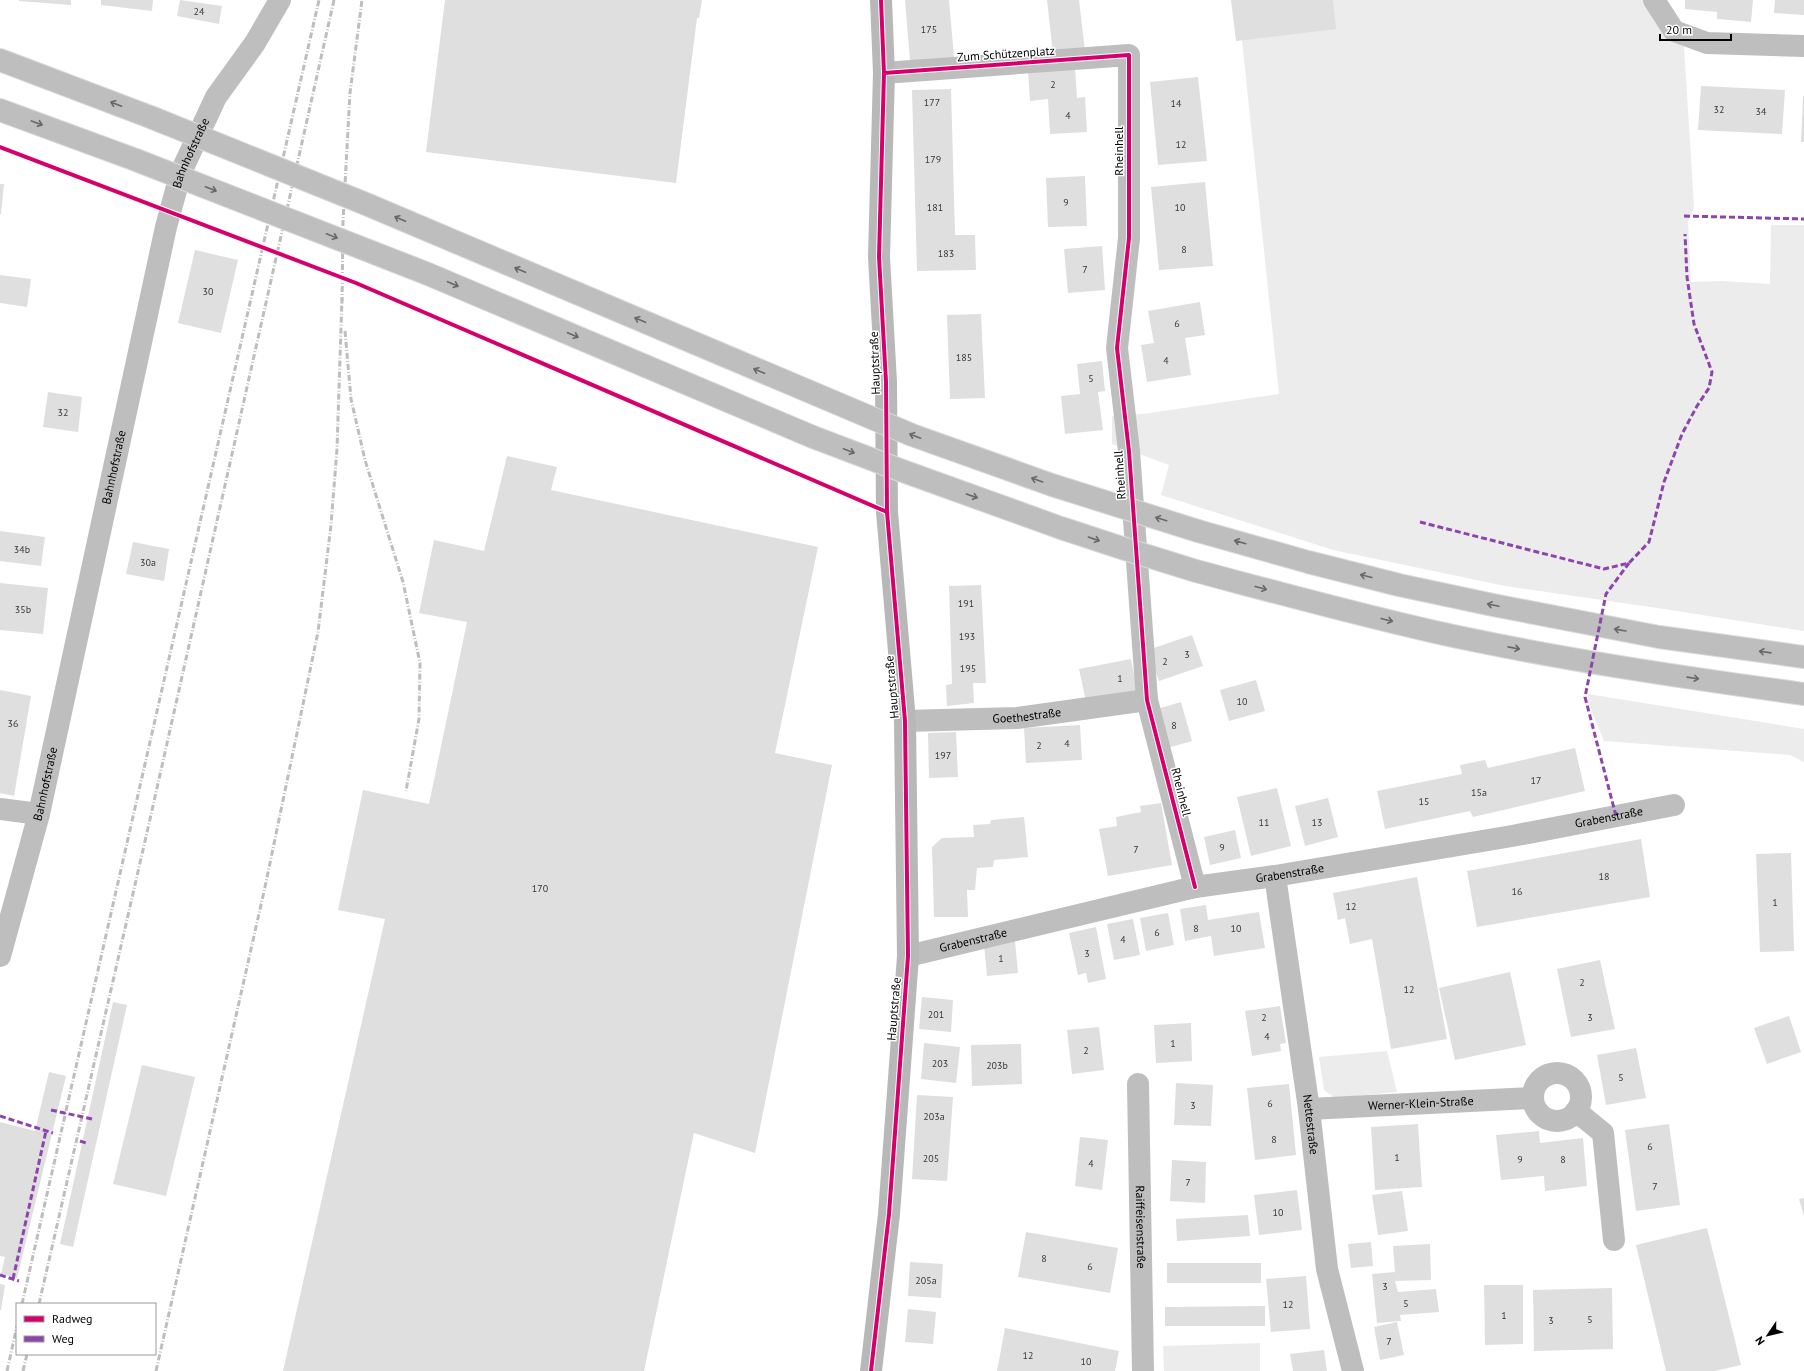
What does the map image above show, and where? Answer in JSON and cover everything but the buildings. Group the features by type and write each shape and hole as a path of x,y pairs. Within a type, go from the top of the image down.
{"main road":[{"name":"Bahnhofstraße","path":"0,956 39,814 166,227 181,172 216,96 255,43 280,0"},
{"name":"Hauptstraße","path":"871,1371 889,1214 908,956 905,721 887,512 886,382 879,257 884,72 880,0"},
{"path":"1654,0 1674,31 1707,42 1804,46"},
{"name":"Zum Schützenplatz","path":"884,72 1129,55"},
{"name":"Rheinhell","path":"1129,55 1129,238 1117,348 1129,451 1147,700 1195,887"},
{"path":"0,60 153,118 373,208 912,435 1052,485 1308,562 1399,585 1556,618 1659,636 1804,657"},
{"path":"0,110 136,160 428,274 813,437 900,470 1122,548 1262,589 1435,632 1654,673 1804,694"},
{"name":"Goethestraße","path":"905,721 1017,718 1147,700"},
{"name":"Grabenstraße","path":"908,956 1195,887 1275,876 1512,836 1674,805"},
{"path":"0,809 39,814"},
{"name":"Nettestraße","path":"1275,876 1309,1109 1327,1269 1353,1371"},
{"path":"1560,1073 1568,1076 1579,1087 1581,1096 1576,1111 1570,1117 1562,1120 1546,1118 1537,1110 1533,1098 1534,1090 1538,1082 1548,1075 1560,1073"},
{"name":"Raiffeisenstraße","path":"1138,1084 1143,1371"},
{"name":"Werner-Klein-Straße","path":"1309,1109 1533,1098"},
{"path":"1576,1111 1603,1133 1614,1240"}],"shaded area":[{"path":"1231,0 1666,0 1684,47 1694,207 1688,222 1691,282 1722,281 1770,284 1771,225 1804,225 1804,631 1505,586 1333,550 1161,495 1169,465 1112,444 1112,416 1143,414 1279,394 1242,40"},
{"path":"1588,694 1804,729 1804,762 1790,755 1604,741 1588,703"},
{"path":"1387,1051 1397,1092 1335,1098 1324,1090 1319,1057"},
{"path":"1260,1343 1260,1371 1164,1371 1163,1346"}],"railway":[{"path":"22,1303 319,0"},
{"path":"39,1303 148,828 334,0"},
{"path":"342,303 343,221 350,93 362,0"},
{"path":"156,1371 265,887 318,632 331,525 337,449 342,298"},
{"path":"345,331 351,399 365,460 403,582 420,663 419,719 406,791"},
{"path":"7,1371 16,1330"},
{"path":"23,1371 27,1355"}],"marked path":[{"path":"1684,216 1804,219"},
{"path":"1420,522 1604,569 1629,563 1649,542 1664,482 1682,434 1697,406 1709,388 1712,372 1694,324 1687,277 1685,234"},
{"path":"1616,816 1585,697 1606,594 1629,563"},
{"path":"51,1110 92,1119"},
{"path":"0,1116 53,1133"},
{"path":"13,1279 46,1131"},
{"path":"80,1141 86,1143"},
{"path":"0,1275 19,1281"}],"cycle path":[{"path":"871,1371 889,1214 908,956 905,721 887,512 886,382 879,257 884,73 881,0"},
{"path":"884,73 1129,55 1129,238 1117,348 1129,451 1147,700 1195,887"},
{"path":"0,147 356,283 887,512"}]}
